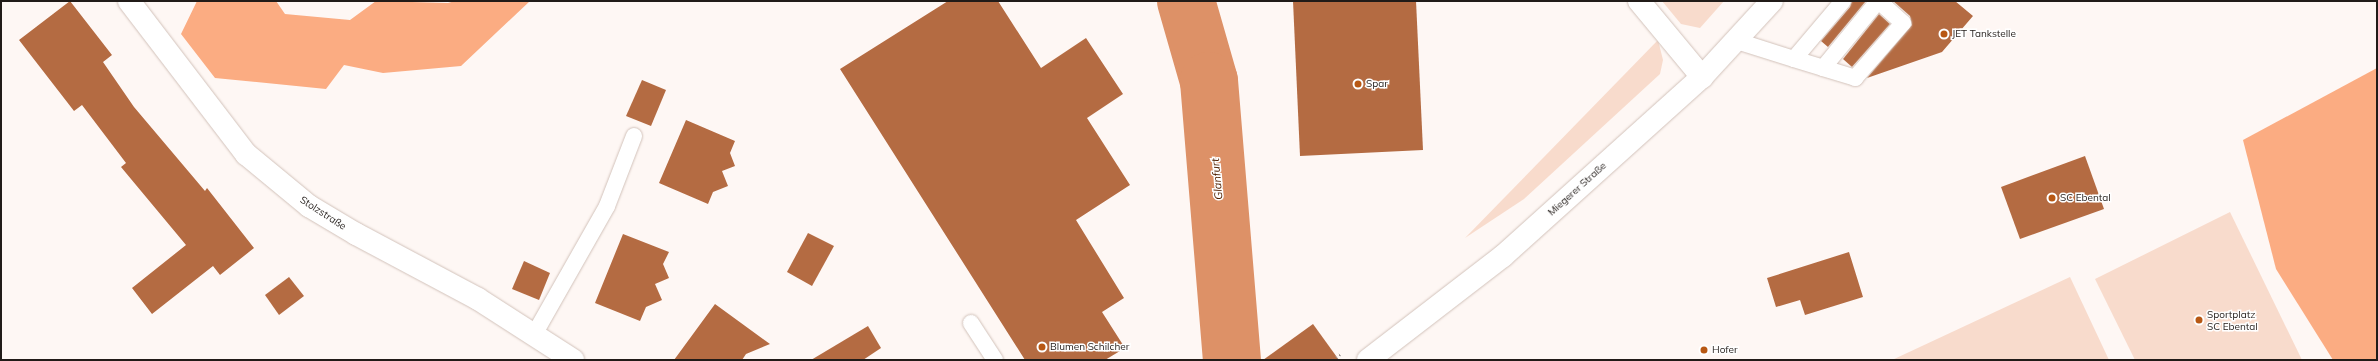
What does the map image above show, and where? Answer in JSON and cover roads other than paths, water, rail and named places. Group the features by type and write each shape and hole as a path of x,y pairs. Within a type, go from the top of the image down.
{"street":[{"name":"Stolzstraße","path":"129,1 246,154 309,206 356,234 478,299 535,333 573,360"},
{"path":"1639,1 1702,77"},
{"name":"Miegerer Straße","path":"1368,360 1503,256 1702,77 1737,41 1772,1"}],"lane":[{"path":"1794,59 1843,1"},
{"path":"1737,41 1794,59 1855,78 1904,22 1879,2 1823,68"},
{"path":"535,333 606,206 634,136"},
{"path":"971,324 995,360"}],"waterway":[{"name":"Glanfurt","path":"1186,1 1209,81 1232,360"}],"place":[{"name":"JET Tankstelle","path":"1944,34"},
{"name":"Spar","path":"1358,84"},
{"name":"SC Ebental","path":"2052,198"},
{"name":"Sportplatz SC Ebental","path":"2199,320"},
{"name":"Blumen Schilcher","path":"1042,347"},
{"name":"Hofer","path":"1704,350"}]}
